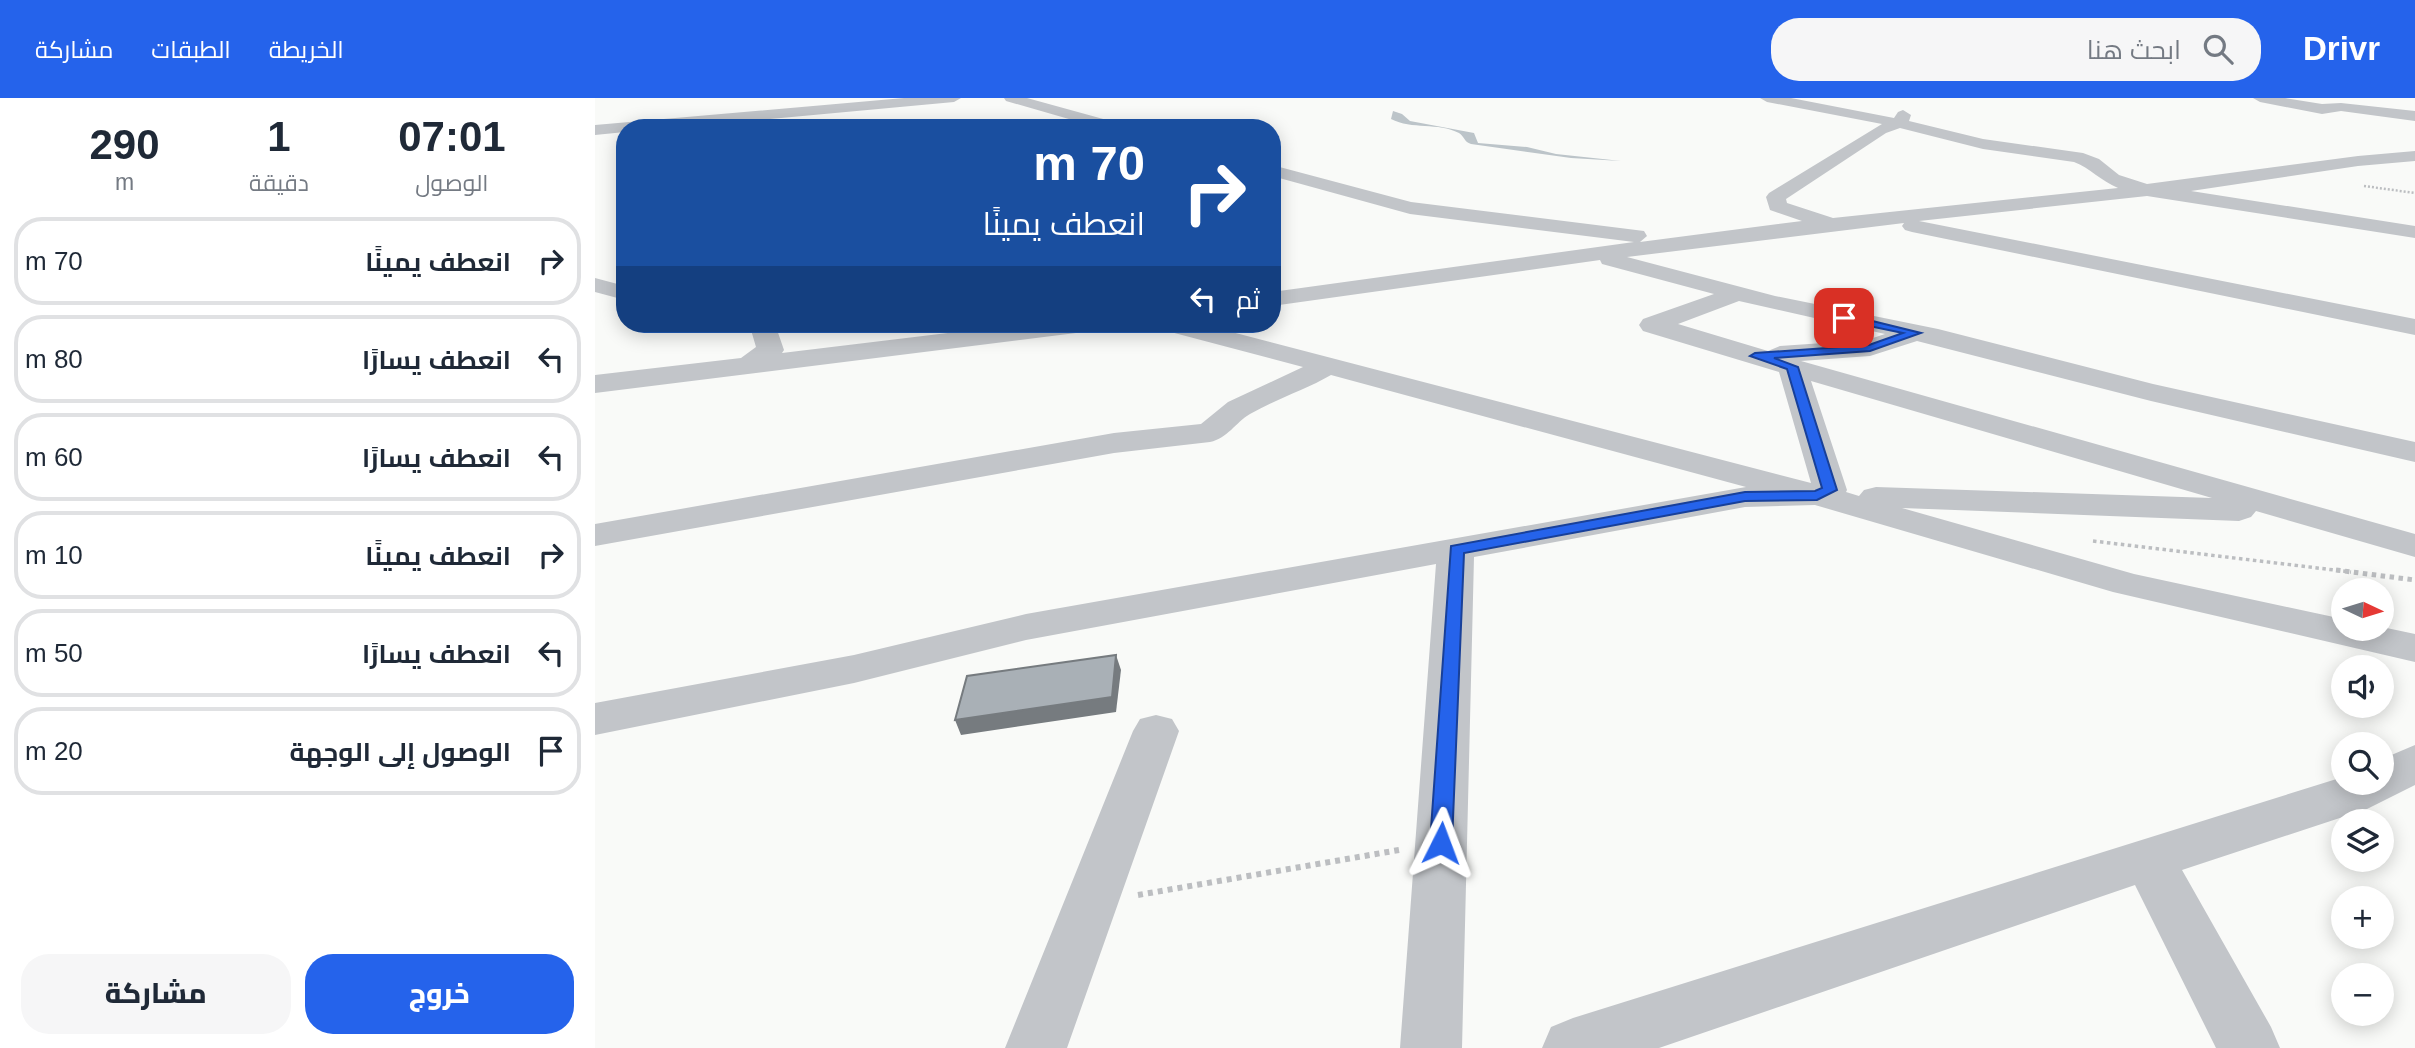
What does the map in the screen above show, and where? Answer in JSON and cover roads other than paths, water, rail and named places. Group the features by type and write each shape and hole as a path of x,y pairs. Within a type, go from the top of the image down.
{"street":[{"path":"725,119 954,98"},
{"path":"1011,98 1087,119"},
{"path":"1767,98 1900,123 1983,144 2077,157 2093,163 2112,179 2139,189 2232,206 2415,232"},
{"path":"1830,224 1777,206 1776,197 1880,130 1900,123 1908,104 1899,98"},
{"path":"2260,98 2322,109 2341,107 2415,116"},
{"path":"750,102 769,110 762,115"},
{"path":"619,112 639,119"},
{"path":"595,130 616,129"},
{"path":"1281,298 1830,224 2214,183 2358,161 2415,156"},
{"path":"1281,172 1410,208 1687,242"},
{"path":"1879,219 2415,327"},
{"path":"1594,255 1725,290 1915,333 2163,395 2415,452"},
{"path":"595,285 616,291"},
{"path":"1725,290 1730,297 1652,325 2297,512 2410,540"},
{"path":"749,365 770,350 765,333"},
{"path":"595,384 1010,333"},
{"path":"1206,333 1817,495 2127,584 2415,648"},
{"path":"1755,356 1870,348 1915,333"},
{"path":"595,535 1114,443 1210,433 1239,408 1300,381 1327,365"},
{"path":"1793,367 1830,490 1817,495"},
{"path":"595,719 854,669 1026,627 1745,497 1817,495 2297,512"},
{"path":"1431,1048 1456,550"},
{"path":"1036,1048 1156,731"},
{"path":"2394,774 2415,763"},
{"path":"1573,1048 2351,795"},
{"path":"2149,859 2249,1048"}]}
